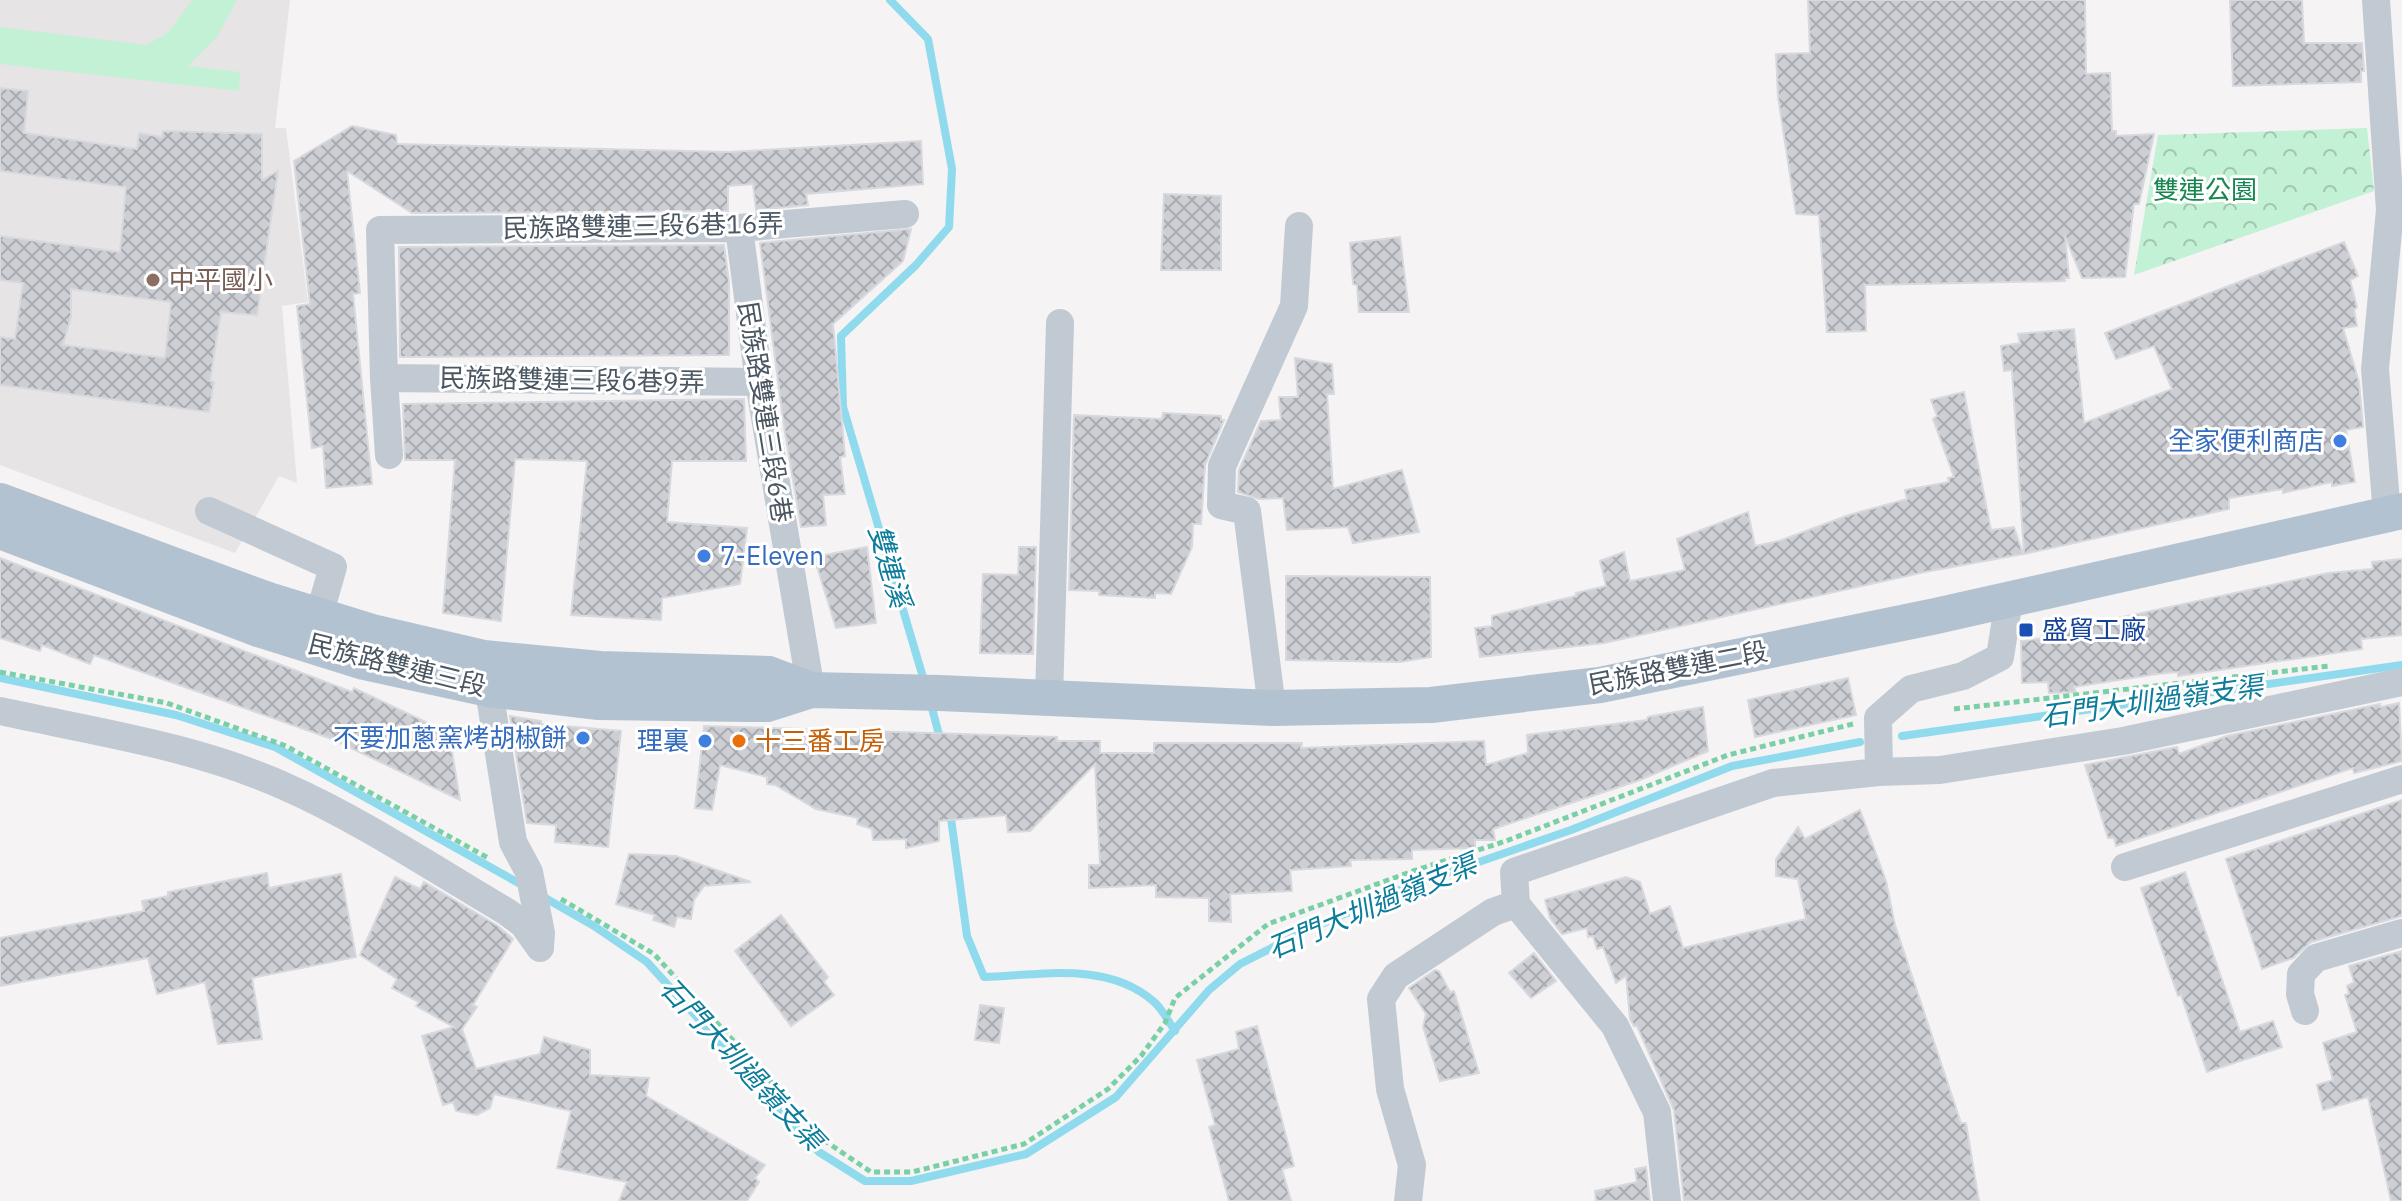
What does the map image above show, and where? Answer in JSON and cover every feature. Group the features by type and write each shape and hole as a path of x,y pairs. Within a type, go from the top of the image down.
{"main road":[{"name":"民族路雙連三段","path":"0,501 268,600 315,630"},
{"name":"民族路雙連二段","path":"924,692 1272,708 1431,705 1600,685 2009,600 2394,512"},
{"name":"民族路雙連三段","path":"0,531 258,629 372,632 486,674 600,669 769,674 811,690 924,692"}],"lane":[{"path":"2376,0 2390,210 2375,369 2394,512"},
{"name":"民族路雙連三段6巷16弄","path":"384,378 380,230 739,228 905,214"},
{"path":"1272,708 1247,511 1221,505 1222,466 1294,306 1299,226"},
{"name":"民族路雙連三段6巷","path":"739,228 759,382 811,690"},
{"path":"1049,698 1060,323"},
{"path":"384,378 389,455"},
{"name":"民族路雙連三段6巷9弄","path":"384,378 759,382"},
{"path":"209,511 333,567 315,630"},
{"path":"1879,772 1878,718 1911,689 1963,676 2000,657 2009,600"},
{"path":"0,711 168,748 225,763 283,785 331,809 507,912 523,924 540,948 541,933 532,882 513,842 486,674"},
{"path":"1667,1201 1657,1112 1615,1026 1516,904 1514,872 1773,783 1879,772 1940,770 2123,741 2402,682"},
{"path":"2125,867 2402,779"},
{"path":"1408,1201 1412,1165 1390,1089 1381,999 1396,976 1493,912 1516,904"},
{"path":"2305,1011 2300,994 2301,974 2316,958 2402,933"}],"path":[{"path":"532,882 654,954 825,1141 871,1172 912,1172 1024,1144 1108,1089 1141,1056 1165,1023 1175,998"}],"shaded area":[{"name":"中平國小","path":"0,0 290,0 275,128 286,128 308,302 282,306 297,483 279,476 235,553 0,465"}],"green space":[{"path":"192,0 237,0 217,37 188,66 240,72 239,91 0,64 0,27 147,45 169,32"},
{"name":"雙連公園","path":"2367,128 2374,191 2134,275 2158,135"}],"building":[{"path":"1808,0 2085,0 2086,74 2110,73 2112,131 2116,131 2116,136 2154,134 2139,204 2134,204 2125,277 2082,278 2065,236 2069,278 2064,278 2065,281 1865,285 1866,331 1827,332 1819,215 1796,214 1778,97 1776,54 1810,53"},
{"path":"2230,0 2302,0 2304,43 2362,43 2364,71 2361,71 2361,82 2233,86"},
{"path":"0,88 28,91 24,133 137,149 139,133 162,137 163,131 262,134 262,180 278,171 257,315 221,312 210,381 214,382 209,412 0,385 0,337 15,339 23,283 0,280 0,236 120,252 126,187 0,171","holes":["71,289 171,302 165,358 63,345 71,317"]},
{"path":"352,126 396,135 397,144 729,152 921,141 923,184 806,194 808,205 756,210 753,184 728,186 728,211 412,213 347,171 360,293 353,294 372,484 326,488 323,446 312,448 297,306 310,304 294,161"},
{"path":"1164,194 1221,196 1221,270 1161,270"},
{"path":"911,229 903,261 833,324 845,456 840,457 845,494 823,495 826,525 801,527 784,427 760,243"},
{"path":"1400,237 1409,312 1359,312 1350,243"},
{"path":"2344,242 2358,276 2350,280 2357,307 2354,310 2357,326 2343,328 2359,382 2363,427 2346,430 2355,482 2332,486 2332,482 2283,493 2283,489 2229,498 2229,509 2024,554 2012,370 2004,371 2001,346 2020,343 2018,334 2074,329 2084,423 2172,389 2154,346 2116,359 2105,333"},
{"path":"724,245 729,282 729,355 400,357 399,247"},
{"path":"1295,358 1332,364 1334,394 1327,394 1333,489 1402,470 1419,532 1353,543 1348,527 1287,530 1283,498 1259,499 1238,492 1239,470 1261,421 1281,420 1279,397 1298,397"},
{"path":"1964,392 1991,530 2014,527 2023,554 1925,572 1604,643 1480,657 1475,628 1492,626 1492,616 1606,586 1600,561 1624,552 1630,581 1685,570 1677,539 1748,512 1755,546 1907,499 1905,490 1949,482 1948,478 1954,477 1933,419 1937,416 1931,400"},
{"path":"744,399 746,461 672,461 667,522 747,528 740,584 662,598 661,620 571,615 587,461 515,459 501,621 443,613 455,460 405,460 403,404"},
{"path":"1163,413 1221,416 1224,420 1205,465 1201,524 1193,524 1192,547 1171,594 1155,593 1155,598 1069,590 1074,415 1162,419"},
{"path":"867,547 876,623 836,628 814,557"},
{"path":"1019,547 1036,547 1033,654 980,653 983,574 1018,575"},
{"path":"0,558 352,692 354,688 449,733 460,800 332,739 94,655 90,664 42,645 40,651 0,638"},
{"path":"2402,559 2402,635 2361,639 2362,649 2178,676 2178,672 2157,674 2074,687 2076,692 2049,693 2048,682 2022,683 2021,641 2328,573 2373,569 2372,562"},
{"path":"1286,576 1430,577 1431,657 1400,662 1286,660"},
{"path":"1848,678 1856,715 1755,737 1748,700"},
{"path":"2399,703 2402,761 2354,773 2353,768 2116,846 2114,838 2108,838 2085,765 2177,747 2179,754 2227,736 2380,704 2380,707"},
{"path":"1703,707 1708,751 1640,780 1493,829 1495,840 1475,840 1475,848 1412,850 1412,859 1350,860 1351,866 1290,870 1292,891 1230,894 1231,922 1209,921 1209,898 1156,897 1156,885 1089,888 1089,865 1100,865 1095,764 1030,831 1008,832 1006,815 939,821 939,841 906,848 906,839 873,840 872,829 857,824 858,818 816,809 775,785 767,784 767,777 720,765 712,810 695,808 704,726 1057,737 1057,741 1100,741 1100,753 1154,753 1154,743 1302,743 1301,748 1484,741 1486,765 1528,753 1527,735 1647,720 1648,717"},
{"path":"510,716 541,721 541,724 621,731 608,847 555,842 556,825 527,823"},
{"path":"2402,800 2402,916 2311,942 2293,958 2262,969 2226,859"},
{"path":"1860,810 1886,881 1895,925 1961,1123 1966,1123 1979,1201 1684,1201 1674,1110 1637,1026 1630,1019 1626,976 1616,983 1603,947 1597,949 1593,936 1588,937 1587,928 1562,934 1550,918 1545,900 1626,877 1640,882 1650,914 1670,906 1683,948 1806,919 1798,879 1776,876 1776,859 1798,827 1805,839"},
{"path":"629,854 676,856 751,882 704,886 694,900 691,919 677,917 674,927 653,920 655,915 616,904"},
{"path":"2185,872 2240,1032 2273,1021 2282,1047 2207,1072 2141,888"},
{"path":"267,873 269,888 341,874 356,957 252,978 262,1039 218,1044 205,982 157,994 148,958 0,986 0,938 144,911 142,901 168,896 168,892"},
{"path":"395,877 420,889 424,882 498,926 513,939 462,1029 476,1069 540,1054 544,1037 590,1050 590,1075 649,1078 646,1096 765,1165 755,1178 759,1182 747,1201 619,1201 627,1182 557,1168 571,1111 494,1094 490,1108 477,1115 456,1111 453,1102 443,1105 422,1036 454,1027 416,1006 419,1002 392,988 397,979 360,955"},
{"path":"781,915 828,977 824,982 834,995 791,1026 735,951"},
{"path":"2402,951 2402,1201 2391,1201 2368,1097 2323,1110 2317,1085 2333,1080 2323,1043 2357,1032 2345,995 2349,994 2347,986 2354,982 2349,966"},
{"path":"1534,953 1556,981 1531,998 1509,973"},
{"path":"1435,970 1439,971 1450,992 1454,991 1479,1073 1440,1081 1423,1027 1426,1014 1409,988"},
{"path":"980,1005 1004,1008 999,1043 975,1040"},
{"path":"1257,1026 1294,1166 1282,1169 1291,1201 1229,1201 1209,1127 1215,1125 1197,1060 1239,1049 1236,1032"},
{"path":"1646,1167 1650,1201 1596,1201 1595,1191 1637,1182 1635,1169"}],"waterway":[{"name":"雙連溪","path":"890,0 928,39 952,169 949,227 916,265 841,336 843,407 925,684"},
{"name":"石門大圳過嶺支渠","path":"1902,736 2402,665"},
{"name":"石門大圳過嶺支渠","path":"0,678 176,715 275,747 524,886"},
{"name":"雙連溪","path":"930,701 941,742"},
{"name":"石門大圳過嶺支渠","path":"540,895 647,962 819,1152 865,1181 911,1181 1026,1154 1116,1097 1209,990 1240,964 1305,931 1407,887 1571,830 1732,766 1860,742"},
{"name":"雙連溪","path":"950,811 967,936 984,977 1072,973 1115,980 1135,988 1153,1001 1175,1031"}],"place":[{"name":"中平國小","path":"153,280"},
{"name":"全家便利商店","path":"2340,441"},
{"name":"7-Eleven","path":"704,556"},
{"name":"盛貿工廠","path":"2026,630"},
{"name":"不要加蔥窯烤胡椒餅","path":"583,738"},
{"name":"理裏","path":"705,741"},
{"name":"十三番工房","path":"739,741"}]}
